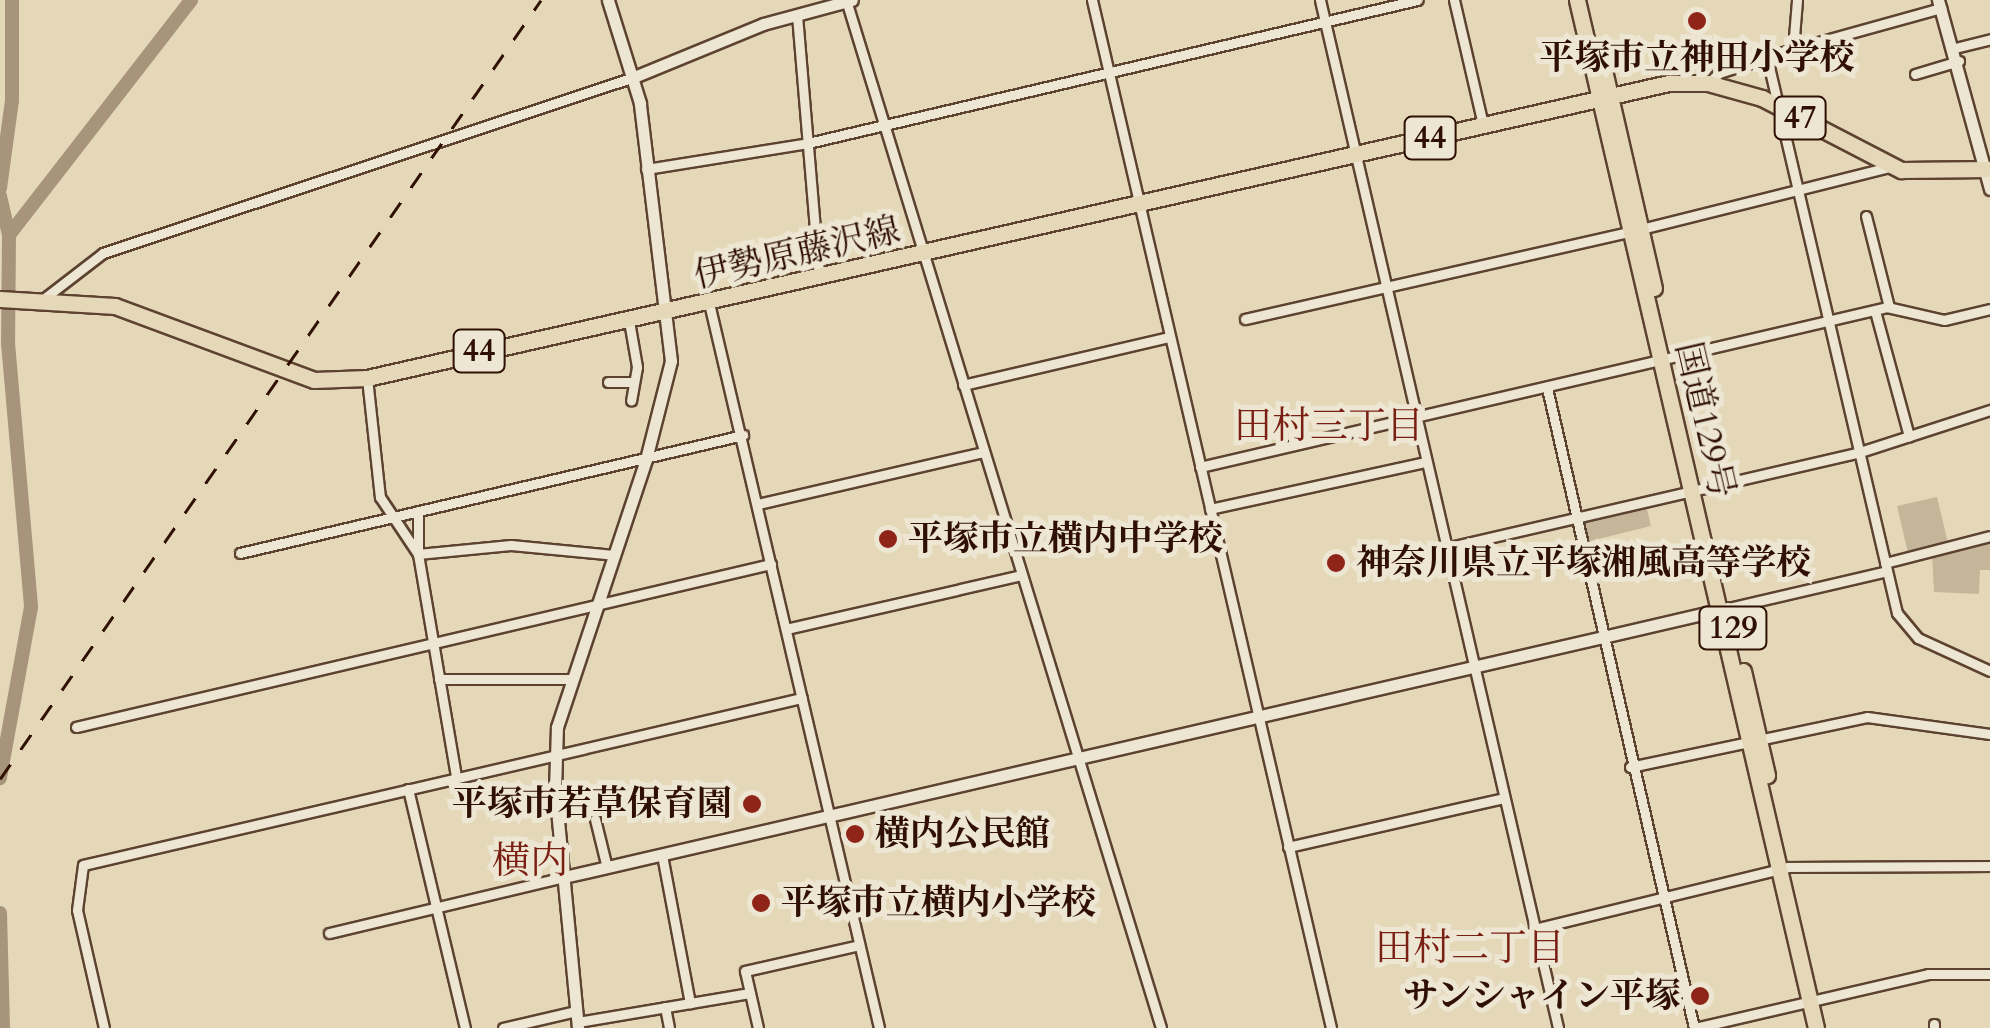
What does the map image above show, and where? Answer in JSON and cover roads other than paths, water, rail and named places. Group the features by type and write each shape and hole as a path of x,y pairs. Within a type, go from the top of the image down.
{"main road":[{"name":"国道129号","path":"1577,0 1636,230 1814,1001 1816,1028"},
{"name":"国道129号","path":"1587,0 1604,96"},
{"name":"47","path":"1604,96 1708,83 1780,106 1889,167 1988,170"},
{"name":"伊勢原藤沢線","path":"0,299 115,306 314,380 368,378 529,338 666,314 923,256 1604,96"},
{"name":"国道129号","path":"1814,1001 1826,1028"}],"street":[{"path":"577,1020 555,754 571,680 646,458 670,361 634,76 608,0"},
{"path":"1092,0 1331,1028"},
{"path":"1320,0 1558,1028"},
{"path":"646,168 808,142 1417,0"},
{"path":"1454,0 1484,125"},
{"path":"1793,49 1797,0"},
{"path":"42,300 103,253 634,76 797,15 848,1 1161,1028"},
{"path":"1708,83 1719,72 1939,4 1959,61 1990,189"},
{"path":"797,15 819,278"},
{"path":"1954,48 1990,38"},
{"path":"1768,58 1886,567 1908,630 1990,671"},
{"path":"1915,74 1959,61"},
{"path":"1245,320 1800,192 1889,167"},
{"path":"1866,216 1889,307"},
{"path":"710,302 879,1028"},
{"path":"1200,467 1416,420 1889,307 1944,320 1990,309"},
{"path":"1875,311 1909,436"},
{"path":"629,321 634,382 630,400"},
{"path":"964,385 1170,336"},
{"path":"368,378 380,497 389,516 418,554"},
{"path":"608,382 634,382"},
{"path":"1547,388 1630,767 1695,1028 1928,974 1990,974"},
{"path":"1445,548 1860,452 1990,410"},
{"path":"240,553 743,436"},
{"path":"758,504 984,452"},
{"path":"1210,509 1426,462"},
{"path":"418,511 418,554 456,777"},
{"path":"329,932 1723,609 1990,536"},
{"path":"418,554 511,545 614,555"},
{"path":"76,727 772,564"},
{"path":"786,629 1022,575"},
{"path":"439,679 571,680"},
{"path":"104,1028 77,910 83,865 802,698"},
{"path":"1630,767 1866,717 1990,734"},
{"path":"408,788 465,1028"},
{"path":"1288,847 1503,798"},
{"path":"596,819 607,868"},
{"path":"662,855 690,1003"},
{"path":"1534,929 1783,868 1990,866"},
{"path":"758,1028 744,971 859,945"},
{"path":"502,1028 750,994"},
{"path":"666,1007 668,1028"}],"waterway":[{"path":"0,188 12,100 12,0"},
{"path":"9,235 191,0"},
{"path":"0,196 9,235 8,343 31,607 0,778"},
{"path":"0,913 3,1028"}],"railway":[{"path":"0,779 541,0"}],"place":[{"name":"平塚市立神田小学校","path":"1697,21"},
{"name":"平塚市立横内中学校","path":"888,539"},
{"name":"神奈川県立平塚湘風高等学校","path":"1336,563"},
{"name":"平塚市若草保育園","path":"752,804"},
{"name":"横内公民館","path":"855,834"},
{"name":"平塚市立横内小学校","path":"761,903"},
{"name":"サンシャイン平塚","path":"1700,996"}],"district":[{"name":"田村三丁目","path":"1329,427"},
{"name":"横内","path":"530,862"},
{"name":"田村二丁目","path":"1470,949"}]}
